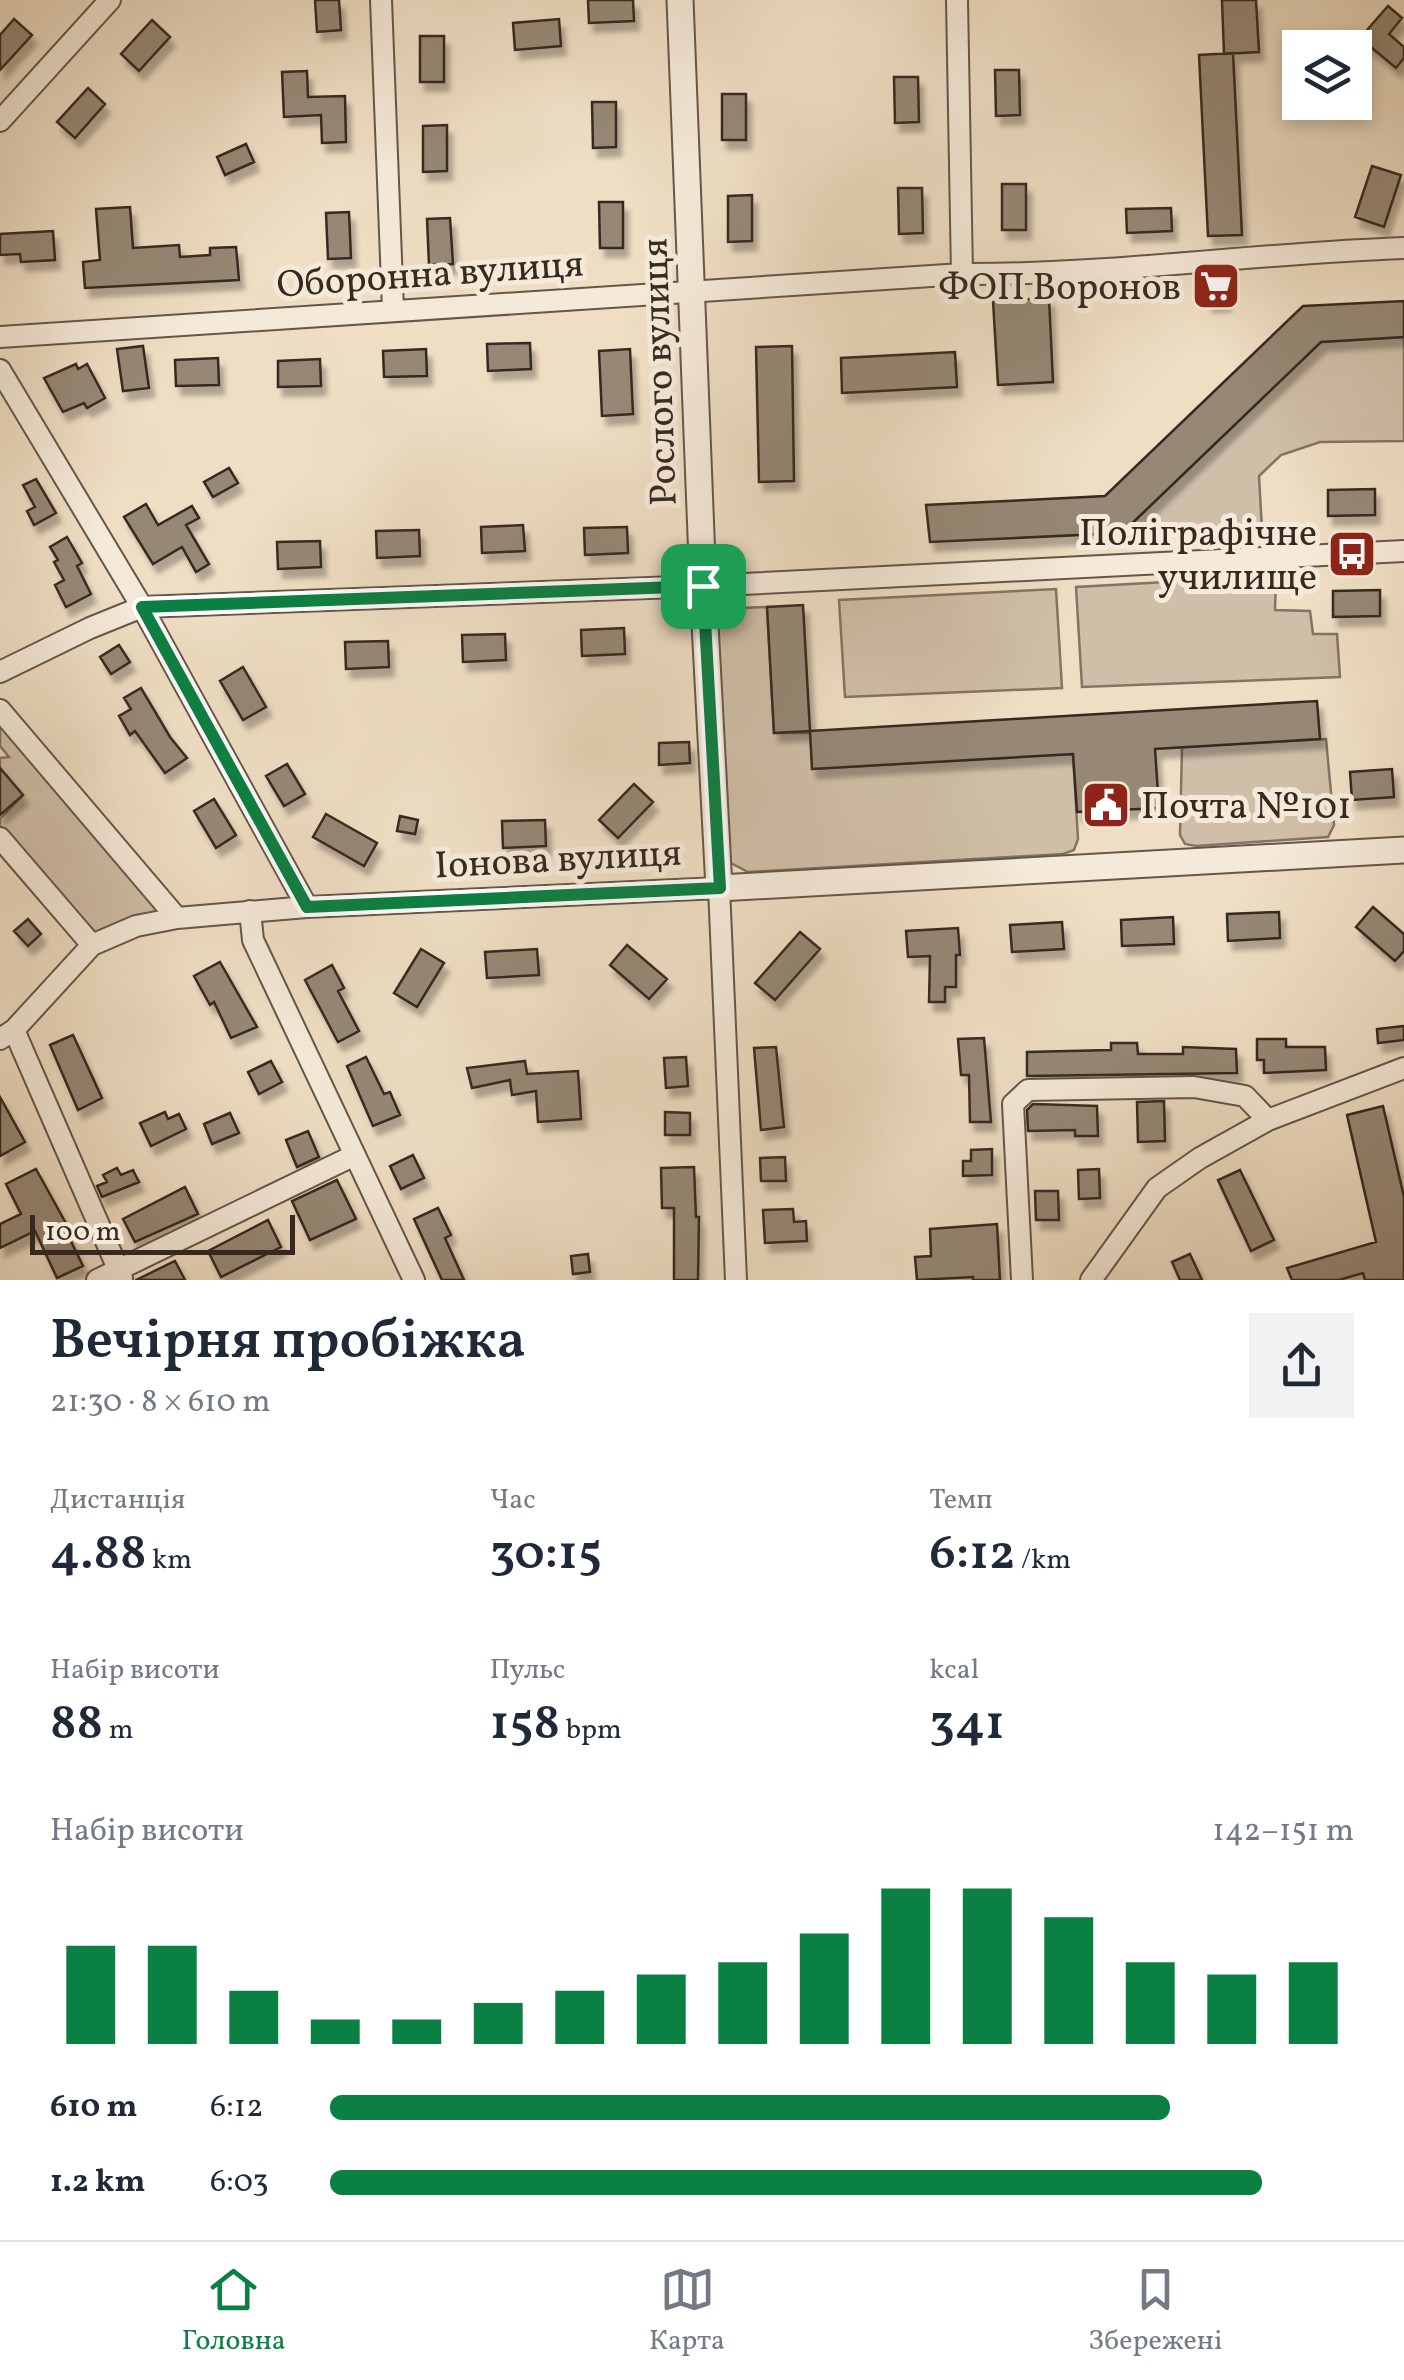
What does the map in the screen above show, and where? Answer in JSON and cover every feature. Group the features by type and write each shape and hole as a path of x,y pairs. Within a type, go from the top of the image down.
{"street":[{"path":"0,121 110,0"},
{"path":"381,0 393,310"},
{"name":"Рослого вулиця","path":"680,0 736,1280"},
{"path":"957,0 962,274"},
{"name":"Оборонна вулиця","path":"0,337 962,274 1075,272 1404,248"},
{"path":"0,370 142,607 307,907"},
{"path":"0,672 142,607 703,586 1404,551"},
{"path":"0,710 178,918"},
{"path":"0,838 92,945"},
{"name":"Іонова вулиця","path":"7,1034 92,945 136,926 178,918 307,907 1404,850"},
{"path":"250,911 253,940 414,1280"},
{"path":"7,1034 121,1275"},
{"path":"1092,1280 1157,1188 1200,1158 1268,1120 1404,1068"},
{"path":"1022,1280 1014,1104 1028,1090 1194,1088 1245,1096 1268,1120"},
{"path":"97,1280 121,1275 354,1155"}],"shaded area":[{"path":"1404,337 1404,441 1320,442 1281,455 1259,476 1262,530 1131,542 1122,533 1321,342"},
{"path":"1276,576 1275,610 1310,611 1313,634 1337,634 1340,677 1082,687 1076,587"},
{"path":"1056,589 1062,688 845,697 839,600"},
{"path":"767,607 774,733 810,733 813,769 1073,754 1078,839 1074,850 1063,854 748,872 729,862 716,609"},
{"path":"0,710 177,918 92,945 0,838 0,819 23,795 0,768 0,758 9,757 0,746"},
{"path":"1326,739 1334,825 1328,837 1185,844 1180,835 1182,747"}],"building":[{"path":"315,0 339,0 341,30 317,32"},
{"path":"588,0 633,0 634,21 589,23"},
{"path":"1222,0 1256,0 1259,52 1224,54"},
{"path":"1388,6 1402,18 1389,34 1404,47 1404,58 1396,68 1372,48 1372,30 1367,30"},
{"path":"14,19 32,35 0,70 0,35"},
{"path":"559,19 561,46 515,50 513,23"},
{"path":"152,20 170,37 139,71 121,54"},
{"path":"420,36 444,36 444,82 420,82"},
{"path":"1233,53 1242,235 1208,236 1199,55"},
{"path":"995,70 1019,70 1020,115 996,116"},
{"path":"307,71 308,97 345,96 346,142 322,143 321,115 284,117 282,72"},
{"path":"894,77 918,77 919,122 895,123"},
{"path":"88,88 105,104 75,138 57,122"},
{"path":"722,94 746,94 746,140 722,140"},
{"path":"592,102 616,102 616,147 593,148"},
{"path":"447,125 447,171 423,172 423,126"},
{"path":"246,144 254,162 225,175 217,157"},
{"path":"1372,166 1401,175 1384,227 1355,217"},
{"path":"1002,184 1026,184 1026,230 1002,230"},
{"path":"898,188 922,188 923,233 899,234"},
{"path":"752,195 752,241 728,242 728,196"},
{"path":"599,202 623,202 623,248 600,248"},
{"path":"130,207 133,248 179,245 180,257 210,255 210,248 236,247 239,280 85,288 83,262 100,260 96,209"},
{"path":"1171,208 1172,231 1127,233 1126,209"},
{"path":"349,212 351,258 328,259 326,213"},
{"path":"450,218 453,264 429,265 427,219"},
{"path":"53,231 55,260 21,262 20,254 0,255 0,234"},
{"path":"1224,283 1226,302 1208,303 1206,285"},
{"path":"1049,298 1053,382 998,385 993,301"},
{"path":"1404,301 1404,337 1321,342 1122,533 930,542 926,505 1105,496 1303,306"},
{"path":"530,343 531,369 488,371 487,344"},
{"path":"143,346 149,388 123,391 117,349"},
{"path":"792,346 794,481 759,482 756,347"},
{"path":"426,349 427,376 384,377 383,351"},
{"path":"630,349 633,414 602,416 599,351"},
{"path":"955,352 957,387 842,393 841,358"},
{"path":"218,358 219,385 176,386 175,360"},
{"path":"320,359 321,386 278,387 278,361"},
{"path":"76,364 78,369 87,364 105,398 87,408 84,403 63,412 44,378"},
{"path":"229,468 238,483 213,497 204,482"},
{"path":"36,479 56,513 34,525 27,511 35,507 23,485"},
{"path":"1375,489 1375,515 1328,516 1328,490"},
{"path":"146,504 158,525 192,506 199,518 186,525 209,564 196,572 182,547 153,564 124,517"},
{"path":"523,525 525,551 482,553 481,527"},
{"path":"627,527 628,553 585,555 584,528"},
{"path":"419,530 420,556 377,558 376,531"},
{"path":"67,537 82,563 77,566 91,594 66,607 55,585 64,580 50,547"},
{"path":"320,541 321,567 278,569 277,542"},
{"path":"1380,590 1380,616 1333,617 1333,591"},
{"path":"803,605 810,731 774,733 767,607"},
{"path":"624,628 625,654 582,656 581,630"},
{"path":"505,634 506,660 463,662 462,635"},
{"path":"388,641 389,667 346,669 345,642"},
{"path":"119,645 130,662 111,674 100,657"},
{"path":"243,667 266,707 243,720 220,681"},
{"path":"141,688 187,758 165,773 135,731 130,735 119,716 131,709 124,698"},
{"path":"1317,701 1320,739 1155,749 1159,808 1077,812 1073,754 812,769 810,731"},
{"path":"689,742 690,763 659,765 659,743"},
{"path":"287,764 305,794 284,806 266,776"},
{"path":"0,768 23,795 0,815"},
{"path":"1392,769 1394,797 1352,800 1350,772"},
{"path":"634,784 653,802 618,838 599,820"},
{"path":"214,799 236,835 216,848 194,811"},
{"path":"326,814 377,843 364,866 313,837"},
{"path":"400,816 418,820 415,834 397,831"},
{"path":"545,820 546,846 503,848 502,821"},
{"path":"1373,907 1404,934 1404,951 1395,961 1356,927"},
{"path":"1279,912 1280,938 1228,941 1227,914"},
{"path":"1173,917 1174,944 1122,946 1121,920"},
{"path":"28,919 41,934 28,946 14,931"},
{"path":"1062,922 1064,949 1012,952 1010,925"},
{"path":"958,928 956,987 945,987 945,1002 929,1002 930,956 908,957 906,931"},
{"path":"800,932 820,949 775,1000 755,983"},
{"path":"627,945 667,979 649,999 610,965"},
{"path":"421,949 444,963 417,1007 394,993"},
{"path":"537,949 539,975 487,978 485,952"},
{"path":"220,962 257,1027 231,1038 214,1002 210,1005 194,976"},
{"path":"332,965 344,988 338,991 359,1031 338,1042 305,980"},
{"path":"1404,1026 1404,1040 1378,1043 1377,1029"},
{"path":"73,1035 102,1098 78,1110 50,1045"},
{"path":"984,1038 991,1122 970,1122 969,1075 961,1075 958,1039"},
{"path":"1257,1039 1286,1039 1286,1047 1325,1047 1326,1070 1264,1073 1264,1060 1257,1060"},
{"path":"1111,1043 1137,1043 1138,1054 1183,1054 1183,1047 1236,1049 1237,1073 1027,1076 1027,1052 1111,1050"},
{"path":"776,1047 784,1127 761,1130 754,1048"},
{"path":"366,1057 384,1094 390,1092 400,1115 373,1126 347,1066"},
{"path":"686,1057 688,1086 666,1088 664,1058"},
{"path":"271,1061 282,1082 259,1094 248,1072"},
{"path":"525,1061 527,1074 578,1071 581,1119 538,1122 536,1091 512,1095 510,1080 472,1088 467,1068"},
{"path":"0,1097 25,1142 0,1156"},
{"path":"1164,1101 1165,1141 1138,1142 1137,1102"},
{"path":"1033,1104 1097,1106 1098,1136 1075,1136 1075,1130 1028,1131 1027,1110"},
{"path":"1383,1106 1404,1197 1404,1280 1365,1280 1363,1273 1339,1280 1292,1280 1287,1268 1376,1242 1347,1115"},
{"path":"165,1112 168,1119 179,1114 186,1129 151,1146 140,1123"},
{"path":"665,1112 690,1113 690,1135 665,1135"},
{"path":"230,1113 239,1133 212,1144 204,1124"},
{"path":"308,1131 319,1157 297,1167 286,1140"},
{"path":"992,1149 992,1175 963,1176 963,1161 971,1161 971,1150"},
{"path":"413,1155 424,1178 401,1189 390,1166"},
{"path":"785,1157 786,1181 761,1181 760,1158"},
{"path":"694,1167 699,1217 698,1280 674,1280 674,1208 662,1208 661,1168"},
{"path":"117,1168 121,1175 133,1170 139,1182 102,1197 97,1186 107,1182 103,1175"},
{"path":"36,1169 68,1227 65,1229 83,1266 57,1278 35,1231 0,1248 0,1224 21,1214 6,1184"},
{"path":"1099,1169 1100,1198 1079,1199 1078,1170"},
{"path":"1240,1170 1274,1240 1251,1251 1218,1180"},
{"path":"337,1180 356,1219 310,1240 292,1201"},
{"path":"185,1187 198,1214 135,1242 123,1219"},
{"path":"1035,1191 1058,1191 1059,1220 1036,1220"},
{"path":"438,1208 451,1235 445,1238 464,1280 442,1280 414,1219"},
{"path":"793,1209 794,1222 806,1221 807,1241 765,1243 763,1210"},
{"path":"268,1220 281,1247 221,1277 208,1251"},
{"path":"997,1224 1000,1280 917,1280 915,1257 931,1256 930,1229"},
{"path":"588,1254 590,1272 573,1274 571,1256"},
{"path":"1190,1254 1202,1280 1180,1280 1172,1262"},
{"path":"175,1261 185,1280 136,1280"}],"place":[{"name":"ФОП Воронов","path":"1216,286"},
{"name":"Поліграфічне училище","path":"1352,554"},
{"name":"Почта №101","path":"1106,805"}],"route":[{"path":"703,586 720,888 307,907 142,607 423,596 703,586"}]}
